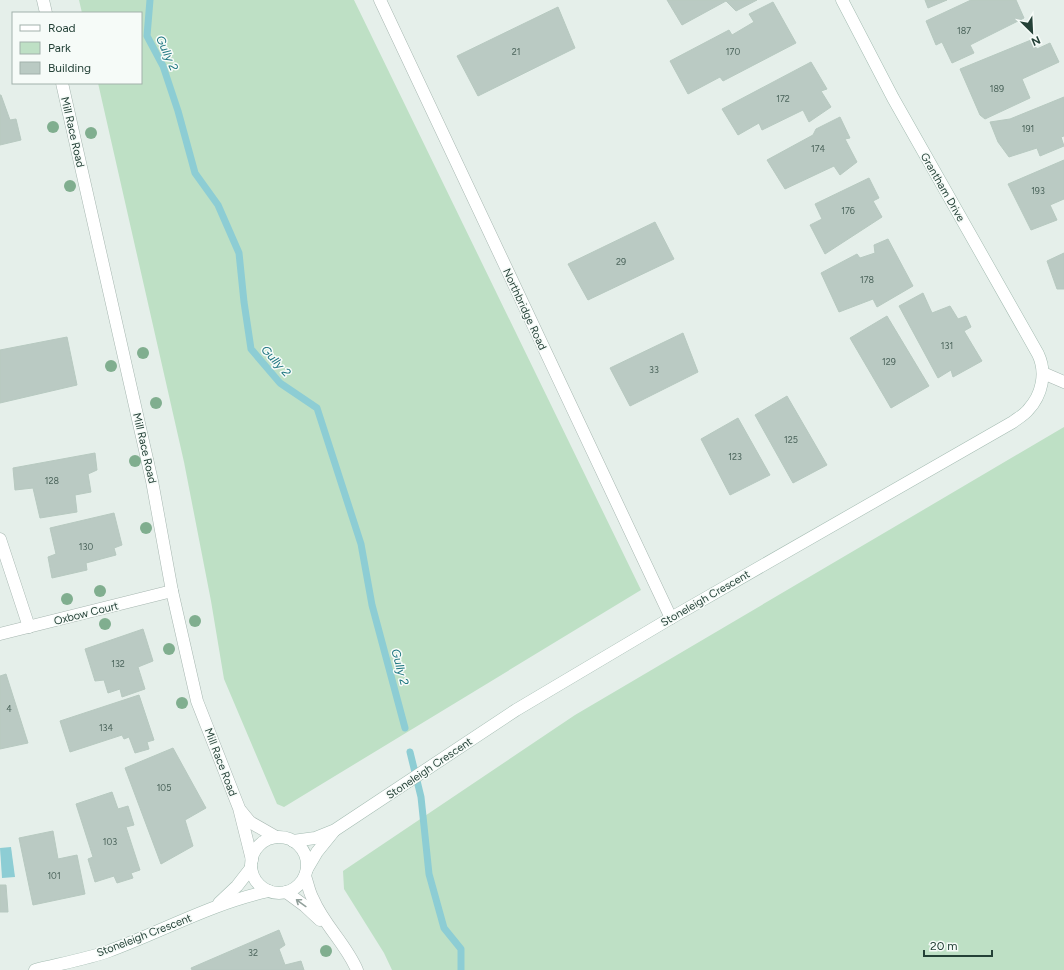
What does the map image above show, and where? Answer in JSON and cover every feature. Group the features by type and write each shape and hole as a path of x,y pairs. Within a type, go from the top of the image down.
{"street":[{"path":"43,0 46,12"},
{"name":"Northbridge Road","path":"380,0 671,618"},
{"name":"Grantham Drive","path":"842,0 892,98 1038,354 1042,364 1043,373"},
{"name":"Mill Race Road","path":"62,84 152,481 172,591 197,701 239,808 252,864"},
{"path":"1043,373 1064,382"},
{"name":"Stoneleigh Crescent","path":"206,911 222,901 252,864 254,854 259,846 266,841 276,837 293,841 315,838 334,830 516,710 671,618 1013,422 1028,411 1038,395 1043,373"},
{"path":"0,539 29,627"},
{"name":"Oxbow Court","path":"0,634 172,591"},
{"name":"Mill Race Road","path":"239,808 250,822 276,837"},
{"name":"Stoneleigh Crescent","path":"35,970 108,951 247,896 269,891 278,893 286,892 295,888 301,883 317,852 334,830"},
{"path":"293,841 300,846 307,861 306,872 312,899 352,959 357,970"},
{"path":"252,864 254,877 258,884 269,891"},
{"path":"286,892 305,906 335,934"}],"green space":[{"path":"79,0 354,0 641,590 284,807 277,804 224,679 211,601 184,462 98,84 142,84 142,12 82,12"},
{"path":"1064,427 1064,970 392,970 384,953 344,889 343,871 575,715"}],"water":[{"path":"11,847 15,877 2,878 0,848"}],"building":[{"path":"667,0 757,0 736,11 726,1 682,25"},
{"path":"925,0 947,0 928,8"},
{"path":"971,0 1016,0 1024,18 970,45 974,53 952,63 942,42 936,45 926,21"},
{"path":"773,2 796,43 723,81 720,77 688,94 670,61 729,30 732,35 754,22 749,14"},
{"path":"558,7 575,48 478,96 457,56"},
{"path":"1031,40 1037,49 1050,43 1059,62 1022,79 1030,98 985,119 980,115 960,69"},
{"path":"811,62 827,89 821,91 831,107 809,122 803,110 762,130 759,123 738,135 722,109"},
{"path":"0,95 10,120 16,119 21,140 0,145"},
{"path":"1064,97 1064,136 1061,137 1064,146 1040,156 1037,148 1009,157 998,142 990,122 1010,119"},
{"path":"840,117 850,138 845,139 857,162 840,175 834,166 785,189 767,160 813,135 816,129"},
{"path":"1064,160 1064,199 1050,205 1057,220 1031,230 1008,184"},
{"path":"869,178 879,198 873,201 882,217 825,254 810,225 822,219 815,204"},
{"path":"655,222 674,259 588,300 568,264"},
{"path":"888,239 913,286 877,307 873,299 839,312 821,273 857,254 860,258 875,253 874,245"},
{"path":"1064,253 1064,289 1057,289 1047,261"},
{"path":"923,293 932,313 950,306 958,319 966,316 971,327 964,331 982,361 953,377 951,370 938,378 899,306"},
{"path":"887,316 929,386 891,408 850,338"},
{"path":"683,333 698,372 630,406 610,368"},
{"path":"67,337 77,385 0,403 0,350"},
{"path":"787,396 827,465 793,483 755,415"},
{"path":"738,418 770,475 730,495 701,439"},
{"path":"95,453 97,470 88,474 91,492 75,495 77,512 40,518 33,488 15,490 13,468"},
{"path":"114,513 122,545 114,548 116,555 86,563 87,570 52,578 48,557 56,554 50,528"},
{"path":"143,629 153,661 138,667 145,689 122,697 120,689 108,693 104,680 95,681 85,649"},
{"path":"6,674 28,743 0,749 0,676"},
{"path":"139,695 154,740 147,742 149,749 135,753 129,737 124,739 122,735 70,752 60,721"},
{"path":"173,748 206,808 185,820 193,846 161,864 125,768"},
{"path":"112,792 118,809 128,806 134,825 126,827 140,870 131,873 133,878 117,883 114,876 95,882 88,859 93,857 76,804"},
{"path":"53,831 58,859 77,855 85,894 33,905 19,838"},
{"path":"0,885 6,885 8,912 0,912"},
{"path":"279,930 285,945 279,949 285,965 301,961 304,970 192,970 191,968"}],"waterway":[{"name":"Gully 2","path":"150,0 147,36 163,66 178,111 195,173 218,205 239,253 251,349 280,383 317,408 361,544 372,605 405,728"},
{"name":"Gully 2","path":"410,752 421,797 429,874 444,928 461,949 461,970"}]}
